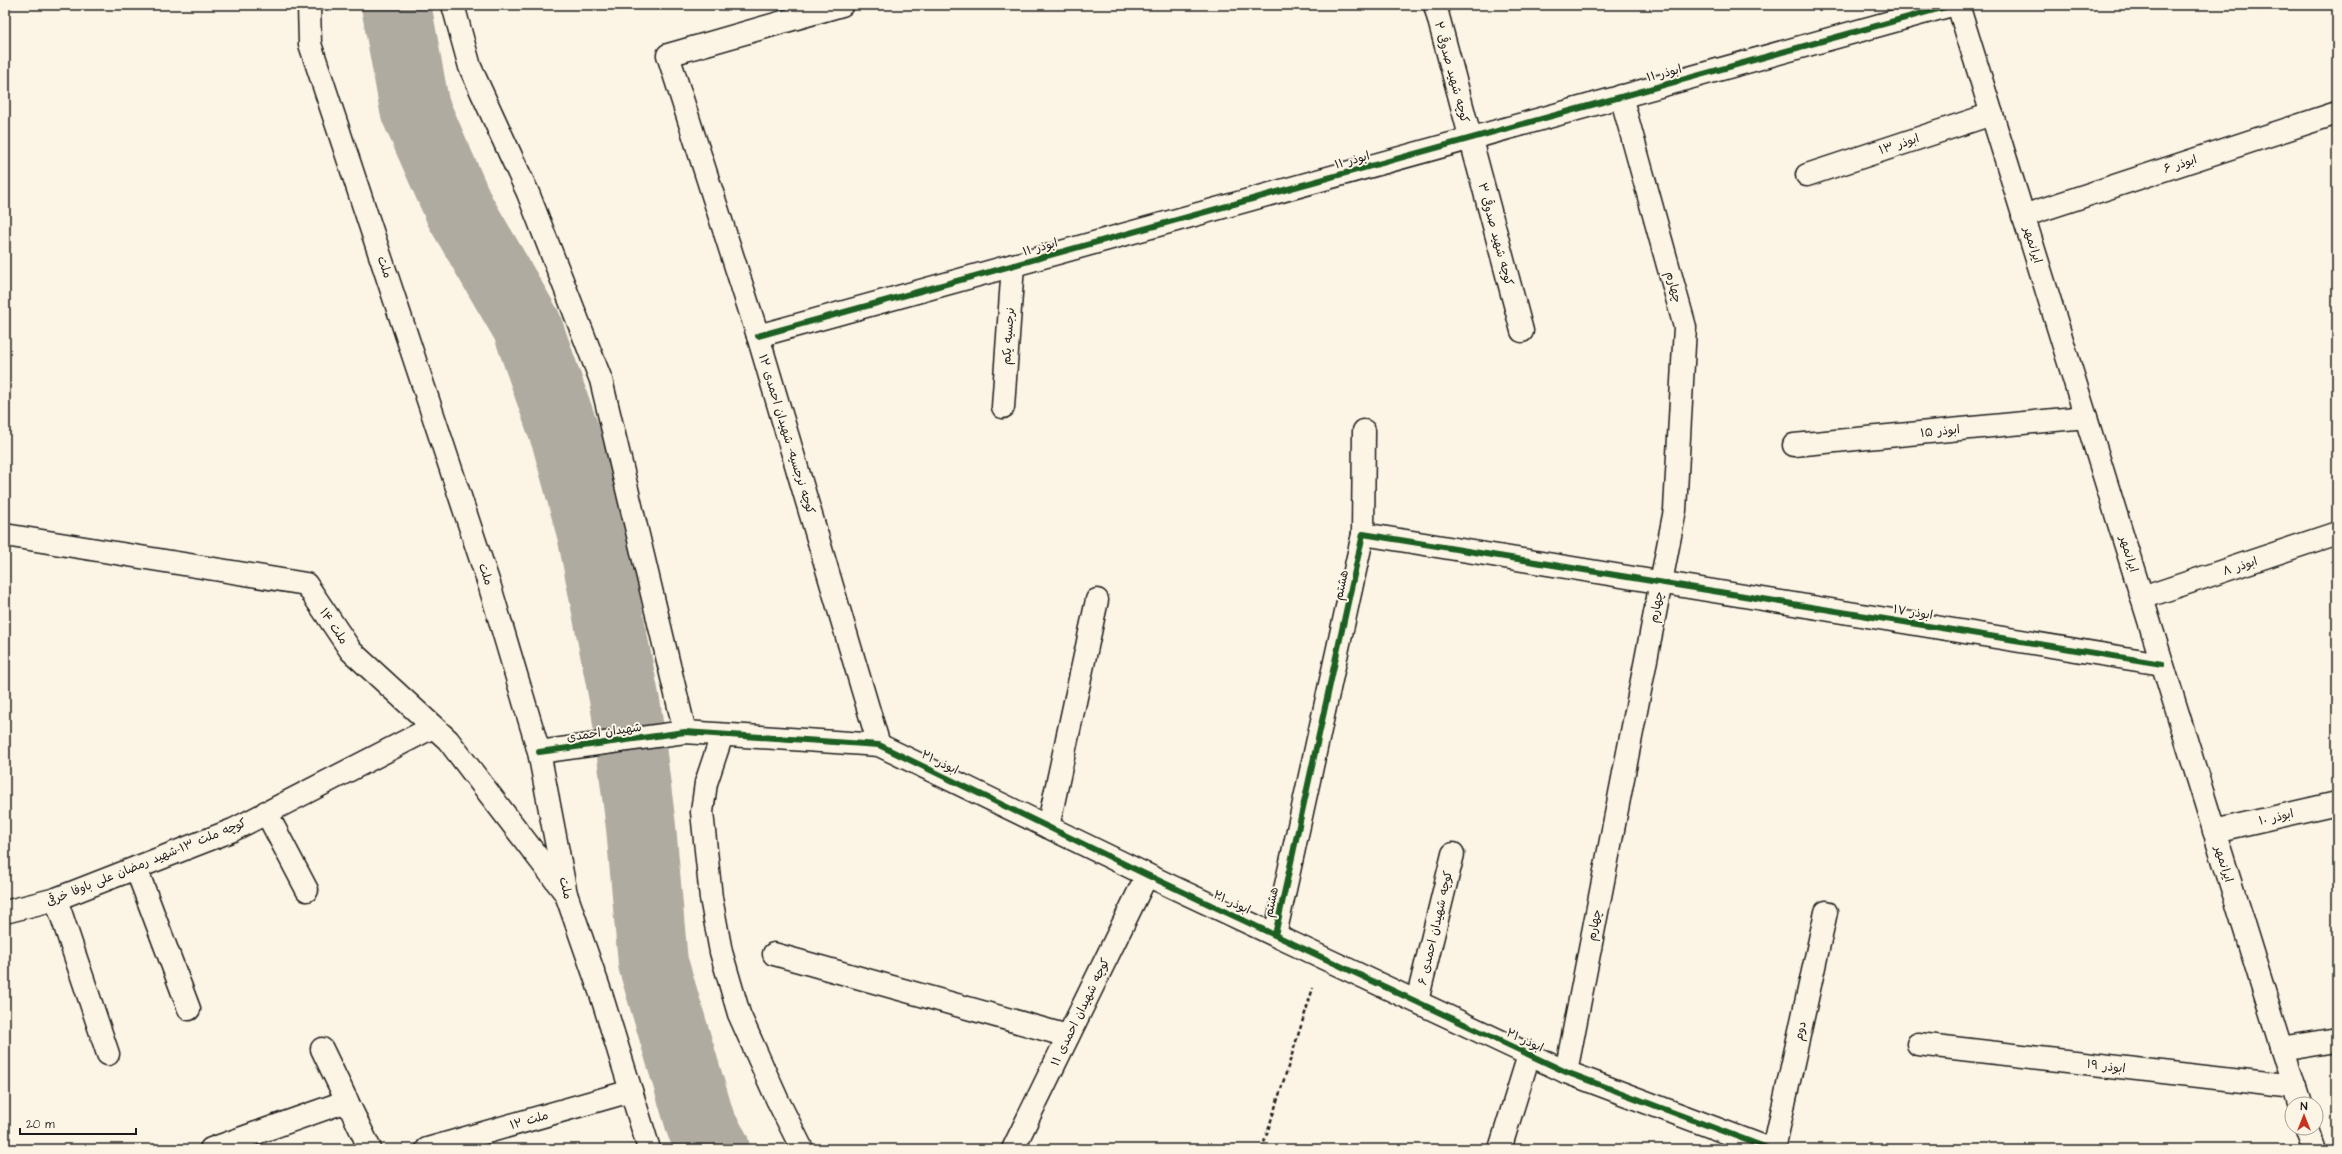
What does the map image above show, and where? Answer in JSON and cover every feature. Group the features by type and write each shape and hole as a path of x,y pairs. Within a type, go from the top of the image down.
{"street":[{"name":"ملت","path":"309,5 310,44 490,587 539,752 566,894 601,994 649,1149"},
{"path":"453,5 470,67 528,193 601,380 678,733"},
{"name":"کوچه نرجسیه- شهیدان احمدی ۱۲","path":"842,5 668,55 758,336 879,745"},
{"name":"کوچه شهید صدوقی ۲","path":"1434,5 1470,138"},
{"name":"ابوذر ۱۱","path":"758,336 1952,5"},
{"name":"ایرانمهر","path":"1958,5 2296,1096"},
{"name":"چهارم","path":"1566,1072 1674,510 1685,327 1621,96"},
{"name":"ابوذر ۶","path":"2023,216 2337,113"},
{"name":"۱۳ ابوذر","path":"1807,175 1992,114"},
{"name":"کوچه شهید صدوقی ۳","path":"1470,138 1522,330"},
{"name":"نرجسیه یکم","path":"1003,407 1013,265"},
{"name":"۱۵ ابوذر","path":"1794,445 2086,417"},
{"name":"هشتم","path":"1275,935 1363,534 1364,430"},
{"path":"1363,534 1660,582"},
{"name":"۸ ابوذر","path":"2142,598 2337,534"},
{"name":"۱۴ ملت","path":"5,535 306,584 351,651 448,740 566,894"},
{"name":"۱۷ ابوذر","path":"1660,582 2162,664"},
{"path":"1048,827 1097,600"},
{"name":"کوچه ملت ۱۳-شهید رمضان علی باوفا خرقی","path":"5,912 56,900 233,830 433,727"},
{"name":"شهیدان احمدی","path":"539,752 678,733"},
{"name":"۲۱ ابوذر","path":"678,733 879,745 1147,875 1566,1072 1758,1147"},
{"path":"722,735 706,783 702,812 711,898 721,952 739,1014 776,1099 802,1149"},
{"name":"ابوذر ۱۰","path":"2214,831 2337,803"},
{"path":"266,812 307,890"},
{"name":"کوچه شهیدان احمدی ۶","path":"1417,1001 1453,854"},
{"path":"136,868 189,1009"},
{"name":"کوچه شهیدان احمدی ۱۱","path":"1013,1149 1147,875"},
{"path":"56,900 108,1054"},
{"name":"دوم","path":"1774,1149 1826,912"},
{"path":"774,954 1068,1036"},
{"path":"2282,1049 2337,1040"},
{"name":"ابوذر ۱۹","path":"1918,1044 2296,1096"},
{"path":"322,1049 370,1149"},
{"path":"1500,1149 1529,1055"},
{"name":"۱۲ ملت","path":"427,1149 631,1091"},
{"path":"211,1149 347,1101"},
{"path":"2309,1136 2313,1149"}],"path":[{"path":"1262,1149 1323,958"}],"waterway":[{"path":"396,5 415,109 460,211 527,326 567,441 592,533 626,708 641,827 653,963 701,1125 715,1149"}],"cycle path":[{"path":"758,336 1952,5"},
{"path":"1275,935 1363,534 2162,664"},
{"path":"539,752 685,732 879,745 1147,875 1566,1072 1770,1149"}]}
